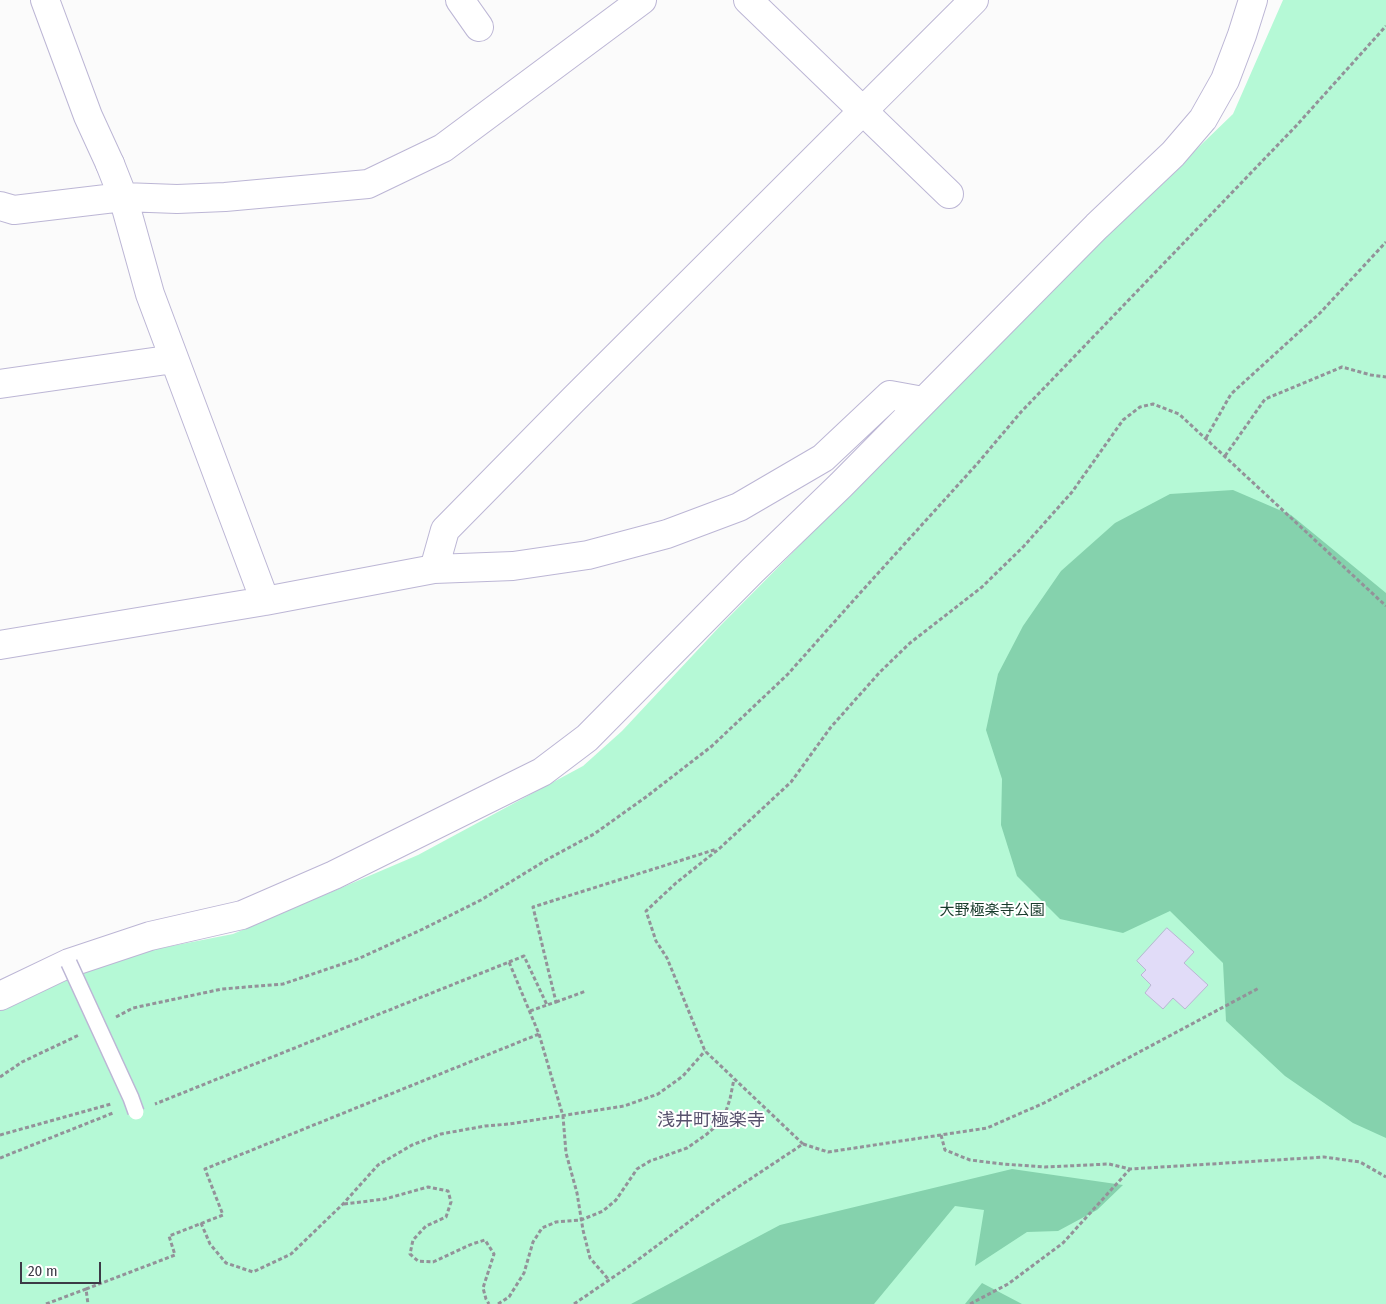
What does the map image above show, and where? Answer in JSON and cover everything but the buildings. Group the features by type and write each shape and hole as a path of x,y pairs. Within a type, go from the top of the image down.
{"street":[{"path":"45,0 88,116 123,197 150,294 265,601"},
{"path":"460,0 479,27"},
{"path":"0,206 14,210 123,197 206,198 368,184 444,148 642,0"},
{"path":"748,0 949,194"},
{"path":"434,570 445,530 974,0"},
{"path":"0,996 69,963 150,936 242,916 334,875 542,772 587,738 752,570 841,485 1097,226 1173,154 1203,119 1225,80 1253,0"},
{"path":"0,384 174,359"},
{"path":"0,645 265,601 434,570 513,566 588,555 667,534 739,507 823,458 890,396 924,401"}],"lane":[{"path":"69,963 133,1105"}],"path":[{"path":"116,1016 133,1008 222,990 283,984 360,958 481,900 548,859 594,834 712,746 788,674 977,464 1021,412 1296,126 1386,26"},
{"path":"1206,438 1231,394 1320,313 1386,242"},
{"path":"1225,456 1265,399 1342,367 1386,377"},
{"path":"1259,988 1044,1103 987,1128 828,1152 803,1144 705,1051 667,958 656,940 646,911 676,883 720,848 791,782 831,727 880,672 910,643 982,587 1024,546 1072,492 1123,420 1140,407 1153,404 1178,414 1386,606"},
{"path":"556,1002 533,908 720,848"},
{"path":"0,1158 133,1105 524,956 547,1005"},
{"path":"509,962 539,1034 563,1116 566,1153 577,1193 590,1258 609,1280"},
{"path":"530,1011 586,991"},
{"path":"0,1077 22,1062 82,1033"},
{"path":"46,1304 175,1255 169,1236 223,1215 205,1169 539,1034"},
{"path":"201,1223 210,1244 226,1263 253,1272 291,1254 343,1204 378,1165 412,1145 441,1134 468,1129 624,1106 658,1094 683,1076 705,1051"},
{"path":"498,1304 509,1297 524,1273 533,1242 542,1228 556,1222 582,1220 602,1211 616,1200 637,1169 650,1161 687,1148 707,1134 723,1120 734,1079"},
{"path":"0,1135 133,1105"},
{"path":"941,1135 945,1150 970,1160 1003,1164 1045,1167 1109,1164 1130,1170 1324,1157 1360,1162 1386,1177"},
{"path":"574,1304 717,1201 803,1144"},
{"path":"970,1304 1008,1284 1063,1243 1130,1170"},
{"path":"343,1204 385,1199 428,1187 448,1191 451,1202 446,1217 426,1226 413,1240 410,1254 418,1261 433,1262 485,1240 494,1254 483,1288 489,1304"},
{"path":"86,1289 88,1304"}],"green space":[{"name":"大野極楽寺公園","path":"1283,0 1386,0 1386,1304 0,1304 0,1010 72,977 146,951 233,934 418,855 583,766 622,731 721,625 1097,245 1233,114"},
{"path":"1233,490 1291,515 1386,593 1386,1138 1353,1123 1285,1076 1226,1021 1223,963 1170,911 1123,933 1060,919 1017,876 1001,825 1002,779 986,730 998,674 1023,626 1061,571 1115,523 1170,494"},
{"path":"1012,1169 1123,1185 1097,1210 1058,1231 1027,1232 975,1266 984,1210 955,1206 874,1304 631,1304 780,1225"},
{"path":"982,1283 1022,1304 965,1304"}],"district":[{"name":"浅井町極楽寺","path":"711,1121"}]}
